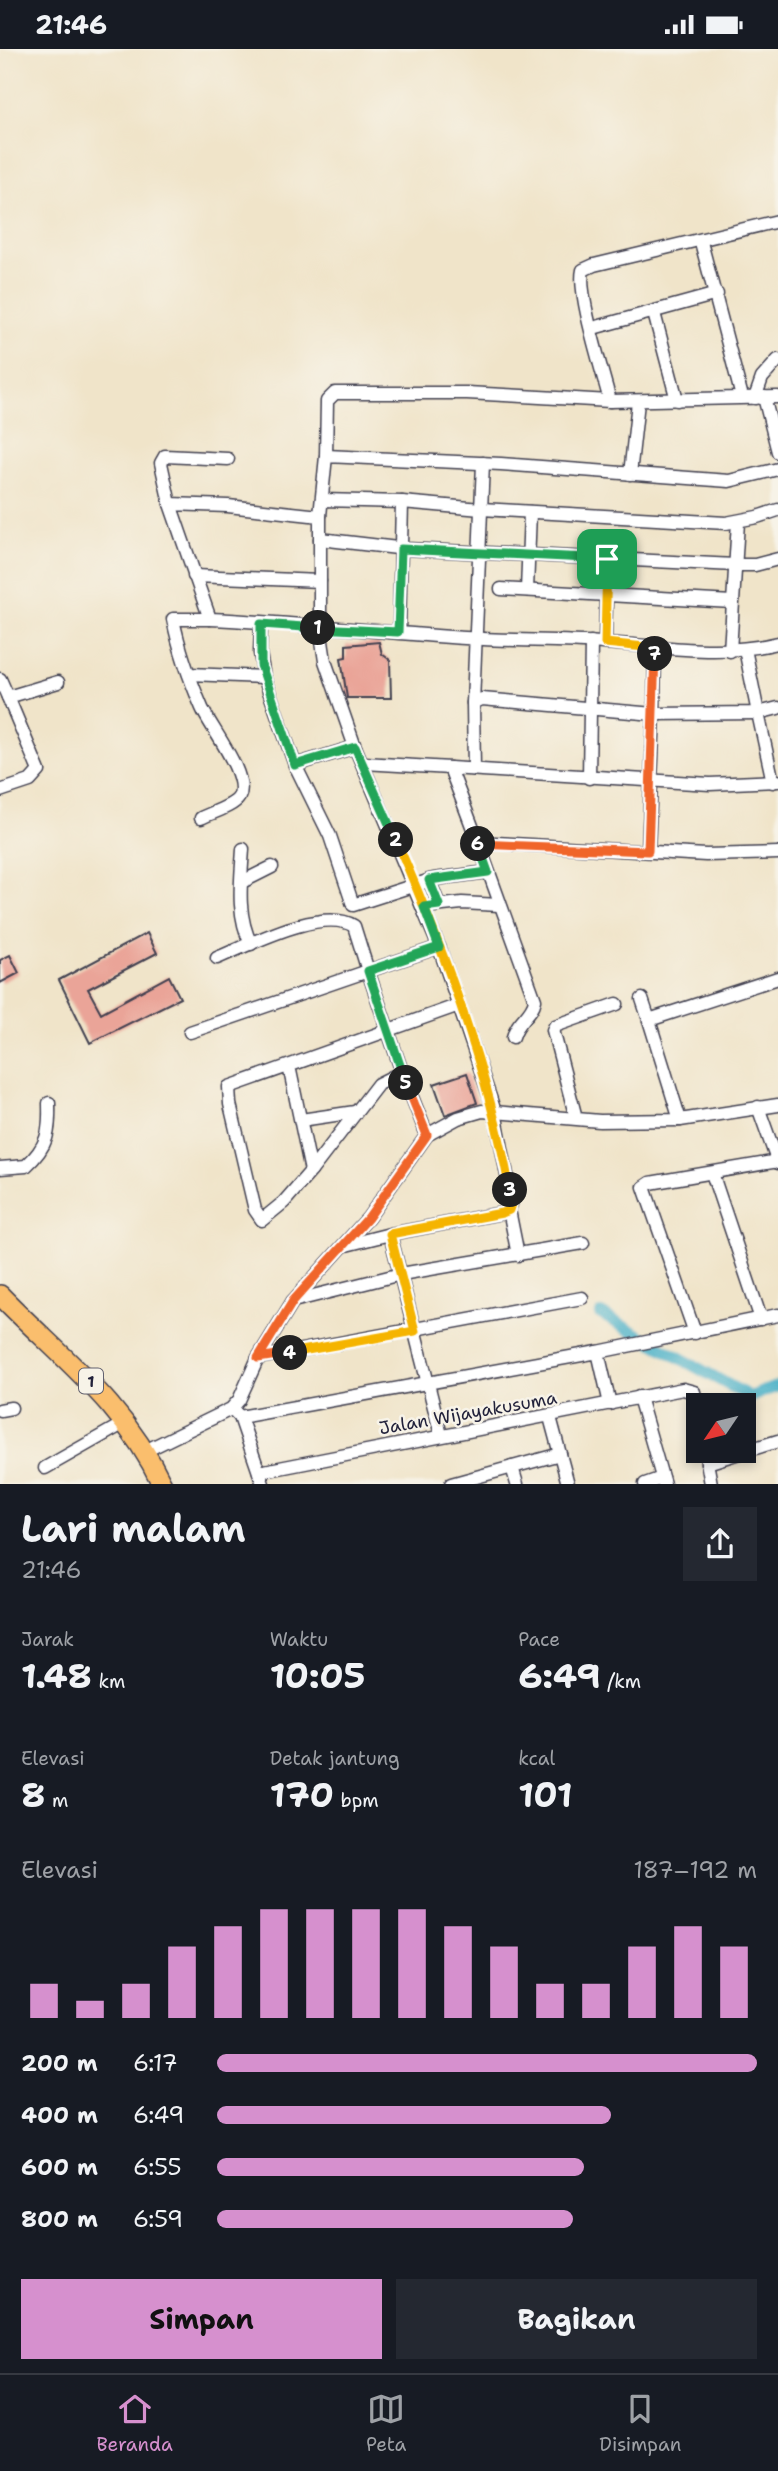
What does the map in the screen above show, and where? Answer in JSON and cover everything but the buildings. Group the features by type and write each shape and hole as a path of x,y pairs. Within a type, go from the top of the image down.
{"highway":[{"name":"1","path":"0,1294 91,1381 145,1451 162,1484"}],"street":[{"path":"610,401 593,328 586,310 581,278 583,270 778,221"},
{"path":"701,242 754,397 778,452"},
{"path":"593,328 717,294"},
{"path":"654,313 677,400"},
{"path":"754,397 762,378 778,360"},
{"path":"517,1255 509,1210 512,1201 495,1112 415,883 355,747 325,661 320,628 320,516 326,456 327,401 335,393 467,393 638,402 778,397"},
{"path":"630,474 638,402"},
{"path":"210,619 170,504 161,463 164,456 228,459"},
{"path":"326,456 483,463 729,481 778,469"},
{"path":"474,769 473,703 483,463"},
{"path":"322,500 402,502 530,512 738,522 778,509"},
{"path":"398,632 402,502"},
{"path":"170,504 228,506 320,516"},
{"path":"527,590 530,512"},
{"path":"730,651 738,522"},
{"path":"320,540 401,549 735,565 755,565 778,559"},
{"path":"605,643 607,559"},
{"path":"194,576 320,581"},
{"path":"501,589 732,602"},
{"path":"201,818 237,800 240,787 231,760 203,710 173,619 210,619 476,638 730,651 778,643"},
{"path":"261,624 260,653 264,677 295,765 330,836 353,905 415,883 489,873"},
{"path":"589,778 592,642"},
{"path":"648,851 655,648"},
{"path":"364,763 652,782 775,782 746,649"},
{"path":"189,674 264,677"},
{"path":"0,679 39,771 30,781 0,790"},
{"path":"8,697 58,682"},
{"path":"473,703 482,699 654,714 758,713 778,708"},
{"path":"295,765 355,747"},
{"path":"450,768 534,1000 534,1007 516,1025 513,1037"},
{"path":"478,842 706,855 778,853"},
{"path":"243,849 241,922 251,944"},
{"path":"242,882 272,867"},
{"path":"429,881 439,904"},
{"path":"424,907 439,904 498,903"},
{"path":"217,958 304,924 328,919 354,926 402,1072 427,1135"},
{"path":"190,1032 439,947"},
{"path":"649,1020 778,978"},
{"path":"642,999 680,1120"},
{"path":"577,1118 553,1030 555,1026 618,1004"},
{"path":"402,1072 379,1084 312,1171 270,1215 262,1220 259,1218 228,1091 234,1083 459,1005"},
{"path":"289,1066 312,1171"},
{"path":"0,1168 26,1166 44,1147 50,1136 48,1103"},
{"path":"261,1478 235,1413 258,1358 293,1301 346,1245 427,1135 458,1118 482,1111 600,1121 680,1120 778,1105"},
{"path":"695,1333 645,1187 778,1162 758,1107"},
{"path":"302,1120 355,1112"},
{"path":"712,1173 761,1318"},
{"path":"346,1245 509,1210"},
{"path":"390,1234 441,1435"},
{"path":"293,1301 401,1274 583,1243"},
{"path":"258,1358 582,1298"},
{"path":"145,1451 235,1413 426,1384 648,1343 778,1315"},
{"path":"598,1352 610,1404"},
{"name":"Jalan Wijayakusuma","path":"261,1478 441,1435 550,1417 684,1389 694,1393"},
{"path":"639,1397 663,1481 645,1484"},
{"path":"550,1417 568,1484"},
{"path":"45,1468 125,1422"},
{"path":"756,1446 778,1441"},
{"path":"451,1484 560,1454"},
{"path":"707,1463 711,1484"},
{"path":"512,1467 517,1484"}],"waterway":[{"path":"601,1314 750,1397 778,1386"}],"route":[{"path":"607,559 401,549 398,632 261,624 261,665 295,765 355,747 364,763 415,883 439,947 467,1027 498,1123 512,1201 509,1210 502,1213 390,1234 415,1331 258,1358 293,1301 336,1257 368,1218 427,1135 402,1072 368,971 439,947 424,907 439,905 429,880 488,872 478,842 648,851 655,648 605,643 607,559"}]}
